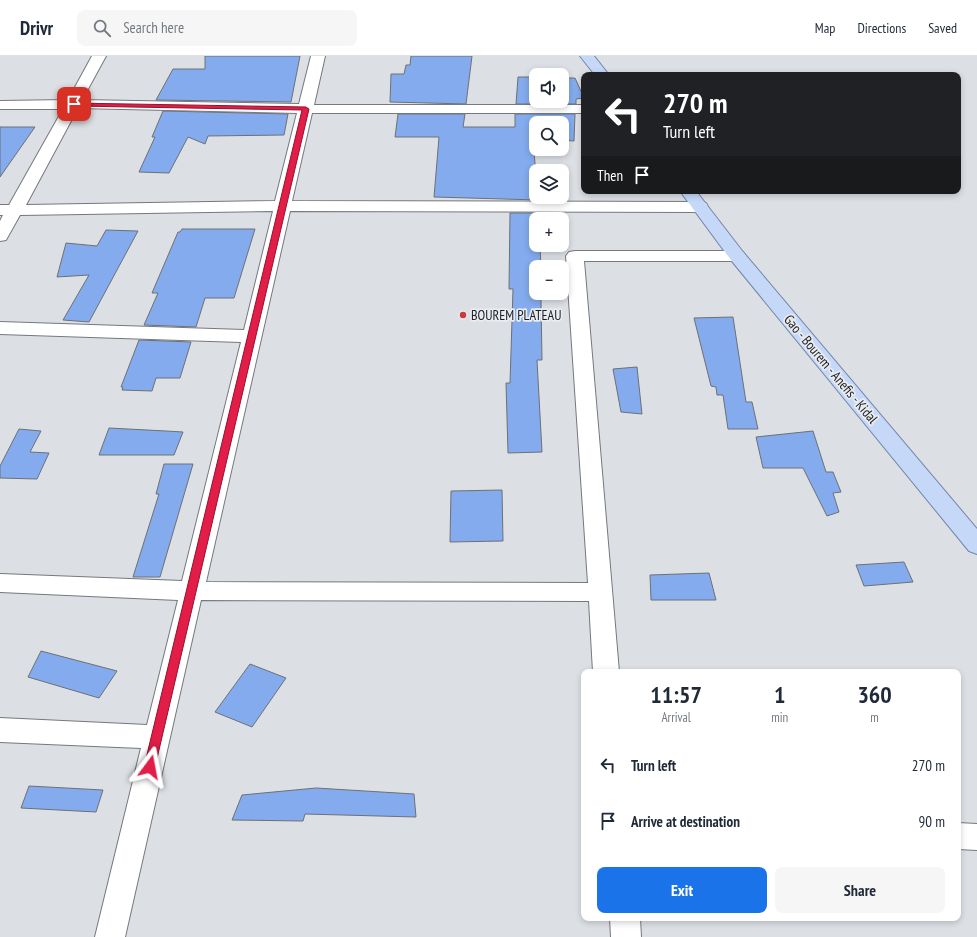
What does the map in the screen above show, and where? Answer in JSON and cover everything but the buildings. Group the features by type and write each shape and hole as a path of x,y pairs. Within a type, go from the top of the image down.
{"main road":[{"path":"587,56 600,72"},
{"name":"Gao - Bourem - Anefis - Kidal","path":"690,194 737,256 977,545"}],"street":[{"path":"0,236 6,210 74,104 99,56"},
{"path":"110,937 318,56"},
{"path":"0,105 74,104 306,109 581,109"},
{"path":"6,210 283,206 700,207"},
{"path":"606,669 574,256 737,256"},
{"path":"0,328 252,336"},
{"path":"0,583 191,591 600,592"},
{"path":"0,730 157,737"},
{"path":"961,836 977,837"},
{"path":"625,921 626,937"}],"place":[{"name":"BOUREM PLATEAU","path":"463,315"}],"route":[{"path":"74,104 306,109 150,767"}]}
